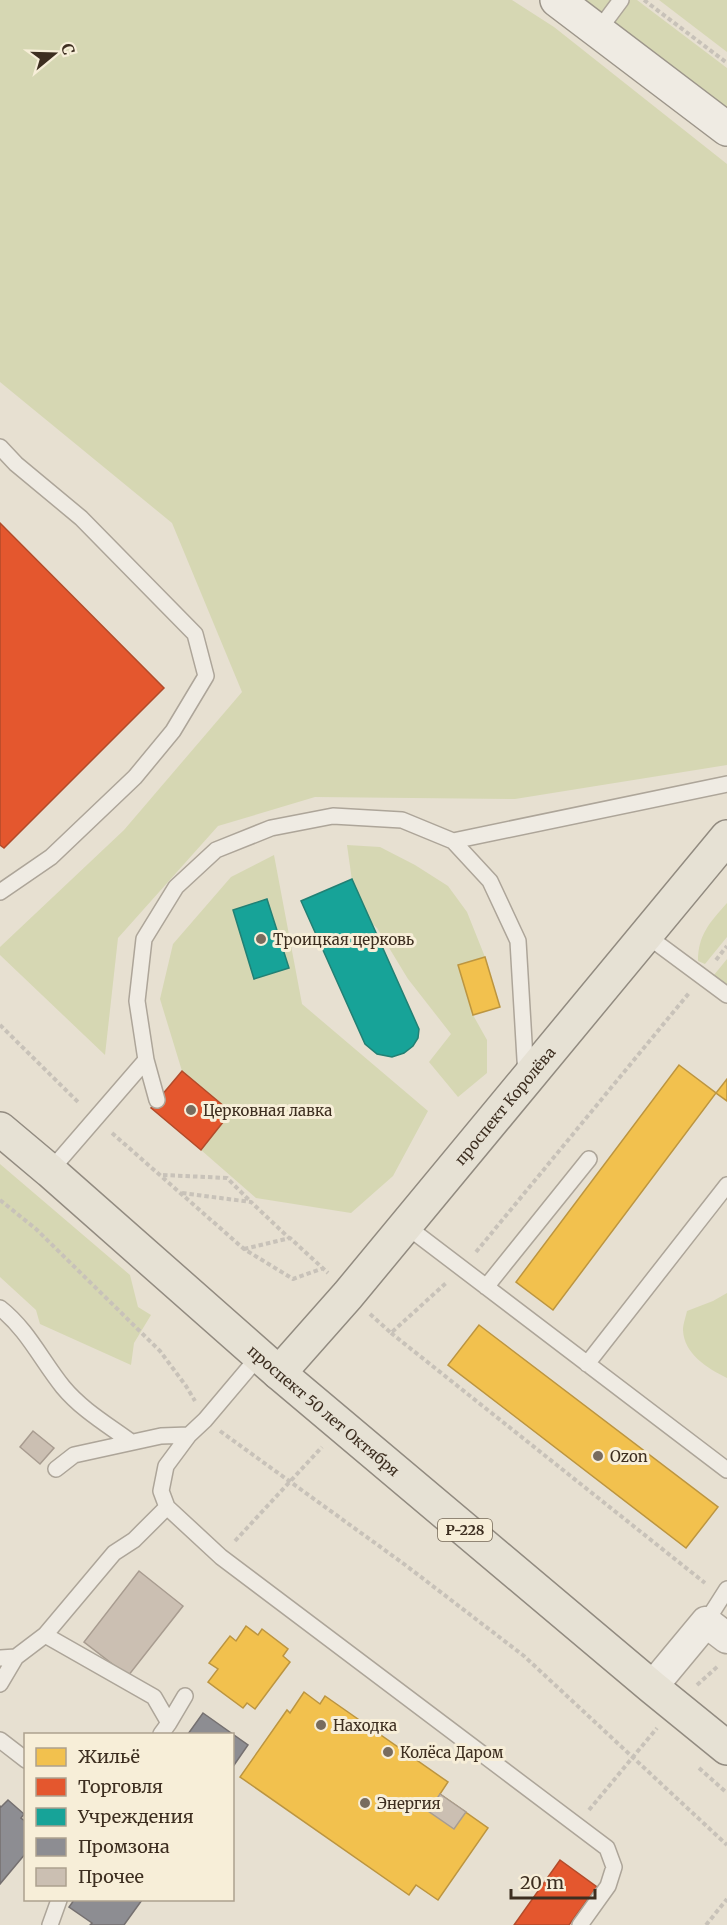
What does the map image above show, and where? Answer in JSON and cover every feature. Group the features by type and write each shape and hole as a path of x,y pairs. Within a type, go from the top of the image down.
{"main road":[{"name":"проспект Королёва","path":"269,1365 348,1295 727,837"},
{"name":"проспект 50 лет Октября","path":"0,1130 50,1171 269,1365 727,1748"}],"street":[{"path":"557,0 727,129"},
{"path":"664,1697 717,1642"}],"lane":[{"path":"598,31 621,0"},
{"path":"0,447 16,464 81,518 195,634 206,676 173,731 135,777 51,857 0,891"},
{"path":"453,841 727,784"},
{"path":"157,1100 146,1060 137,1001 144,939 176,887 216,850 271,828 333,816 402,820 453,841 490,881 518,941 526,1079"},
{"path":"646,935 727,995"},
{"path":"50,1171 146,1060"},
{"path":"486,1287 589,1159"},
{"path":"587,1364 727,1185"},
{"path":"405,1225 727,1470"},
{"path":"0,1308 31,1341 63,1388 82,1407 131,1442"},
{"path":"269,1365 189,1435 166,1466 161,1491 166,1507 220,1557 607,1848 614,1867 608,1886 580,1925"},
{"path":"56,1469 74,1455 161,1436 189,1435"},
{"path":"0,1684 16,1657 45,1635 114,1553 134,1540 166,1507"},
{"path":"717,1642 724,1593"},
{"path":"45,1635 154,1697 165,1729"},
{"path":"0,1658 16,1657"},
{"path":"165,1729 186,1696"},
{"path":"0,1740 24,1758"},
{"path":"50,1925 58,1901"}],"path":[{"path":"644,0 727,63"},
{"path":"391,1333 462,1269 727,946"},
{"path":"0,1025 95,1118 244,1249 293,1279 324,1268"},
{"path":"162,1175 227,1178 324,1268 348,1295 418,1357 724,1593"},
{"path":"182,1193 251,1202"},
{"path":"0,1200 36,1229 160,1351 186,1386 205,1420 404,1564 524,1656 727,1845"},
{"path":"244,1249 290,1238"},
{"path":"220,1557 342,1426"},
{"path":"577,1825 633,1757 664,1697 717,1642"},
{"path":"706,1925 727,1899"}],"green space":[{"path":"0,0 512,0 554,27 727,164 727,765 515,799 315,797 218,826 118,938 105,1055 0,955 0,947 124,830 242,692 172,523 0,382"},
{"path":"578,0 611,0 599,16"},
{"path":"630,0 637,0 727,68 727,116 613,28 616,19"},
{"path":"659,0 727,0 727,52"},
{"path":"347,845 380,847 415,865 448,886 467,912 485,957 458,965 473,1015 487,1040 487,1073 458,1097 429,1062 451,1034 408,979 377,928 356,909"},
{"path":"274,855 302,1004 428,1111 393,1176 351,1213 256,1198 201,1150 231,1112 182,1071 160,999 173,944 231,877"},
{"path":"727,903 727,937 705,964 698,961 703,936 710,923"},
{"path":"727,959 727,985 714,975"},
{"path":"0,1164 130,1275 138,1307 151,1315 134,1343 131,1365 40,1324 36,1310 0,1277"},
{"path":"727,1293 727,1378 705,1365 692,1353 684,1339 683,1330 687,1311"}],"building: Жильё":[{"path":"485,957 500,1007 473,1015 458,965"},
{"path":"679,1065 716,1093 553,1310 516,1282"},
{"path":"727,1079 727,1101 716,1093"},
{"path":"479,1325 718,1507 686,1548 448,1365"},
{"path":"246,1626 258,1635 262,1629 288,1649 283,1656 290,1662 255,1709 247,1703 243,1708 208,1682 218,1669 209,1663 230,1636 236,1641"},
{"name":"Энергия","path":"304,1692 320,1704 325,1696 448,1782 440,1794 488,1828 438,1900 416,1885 409,1895 240,1777 287,1710 290,1713"}],"building: Торговля":[{"path":"0,523 164,688 4,848 0,845"},
{"name":"Церковная лавка","path":"182,1071 231,1112 201,1150 151,1108"},
{"path":"560,1860 597,1887 569,1925 514,1925"}],"building: Учреждения":[{"path":"352,879 419,1029 418,1038 413,1046 404,1053 392,1057 377,1054 365,1044 301,901"},
{"name":"Троицкая церковь","path":"267,899 289,968 254,979 233,910"}],"building: Промзона":[{"path":"203,1713 231,1733 189,1733"},
{"path":"234,1735 248,1745 234,1765"},
{"path":"8,1800 24,1814 21,1818 24,1820 24,1855 0,1884 0,1806"},
{"path":"73,1901 141,1901 124,1925 90,1925 92,1923 69,1907"}],"building: Прочее":[{"path":"33,1431 54,1448 40,1464 20,1447"},
{"path":"139,1571 183,1606 128,1676 84,1642"},
{"path":"440,1794 466,1812 454,1829 428,1811"}],"place":[{"name":"Троицкая церковь","path":"261,939"},
{"name":"Церковная лавка","path":"191,1110"},
{"name":"Ozon","path":"598,1456"},
{"name":"Находка","path":"321,1725"},
{"name":"Колёса Даром","path":"388,1752"},
{"name":"Энергия","path":"365,1803"}]}
